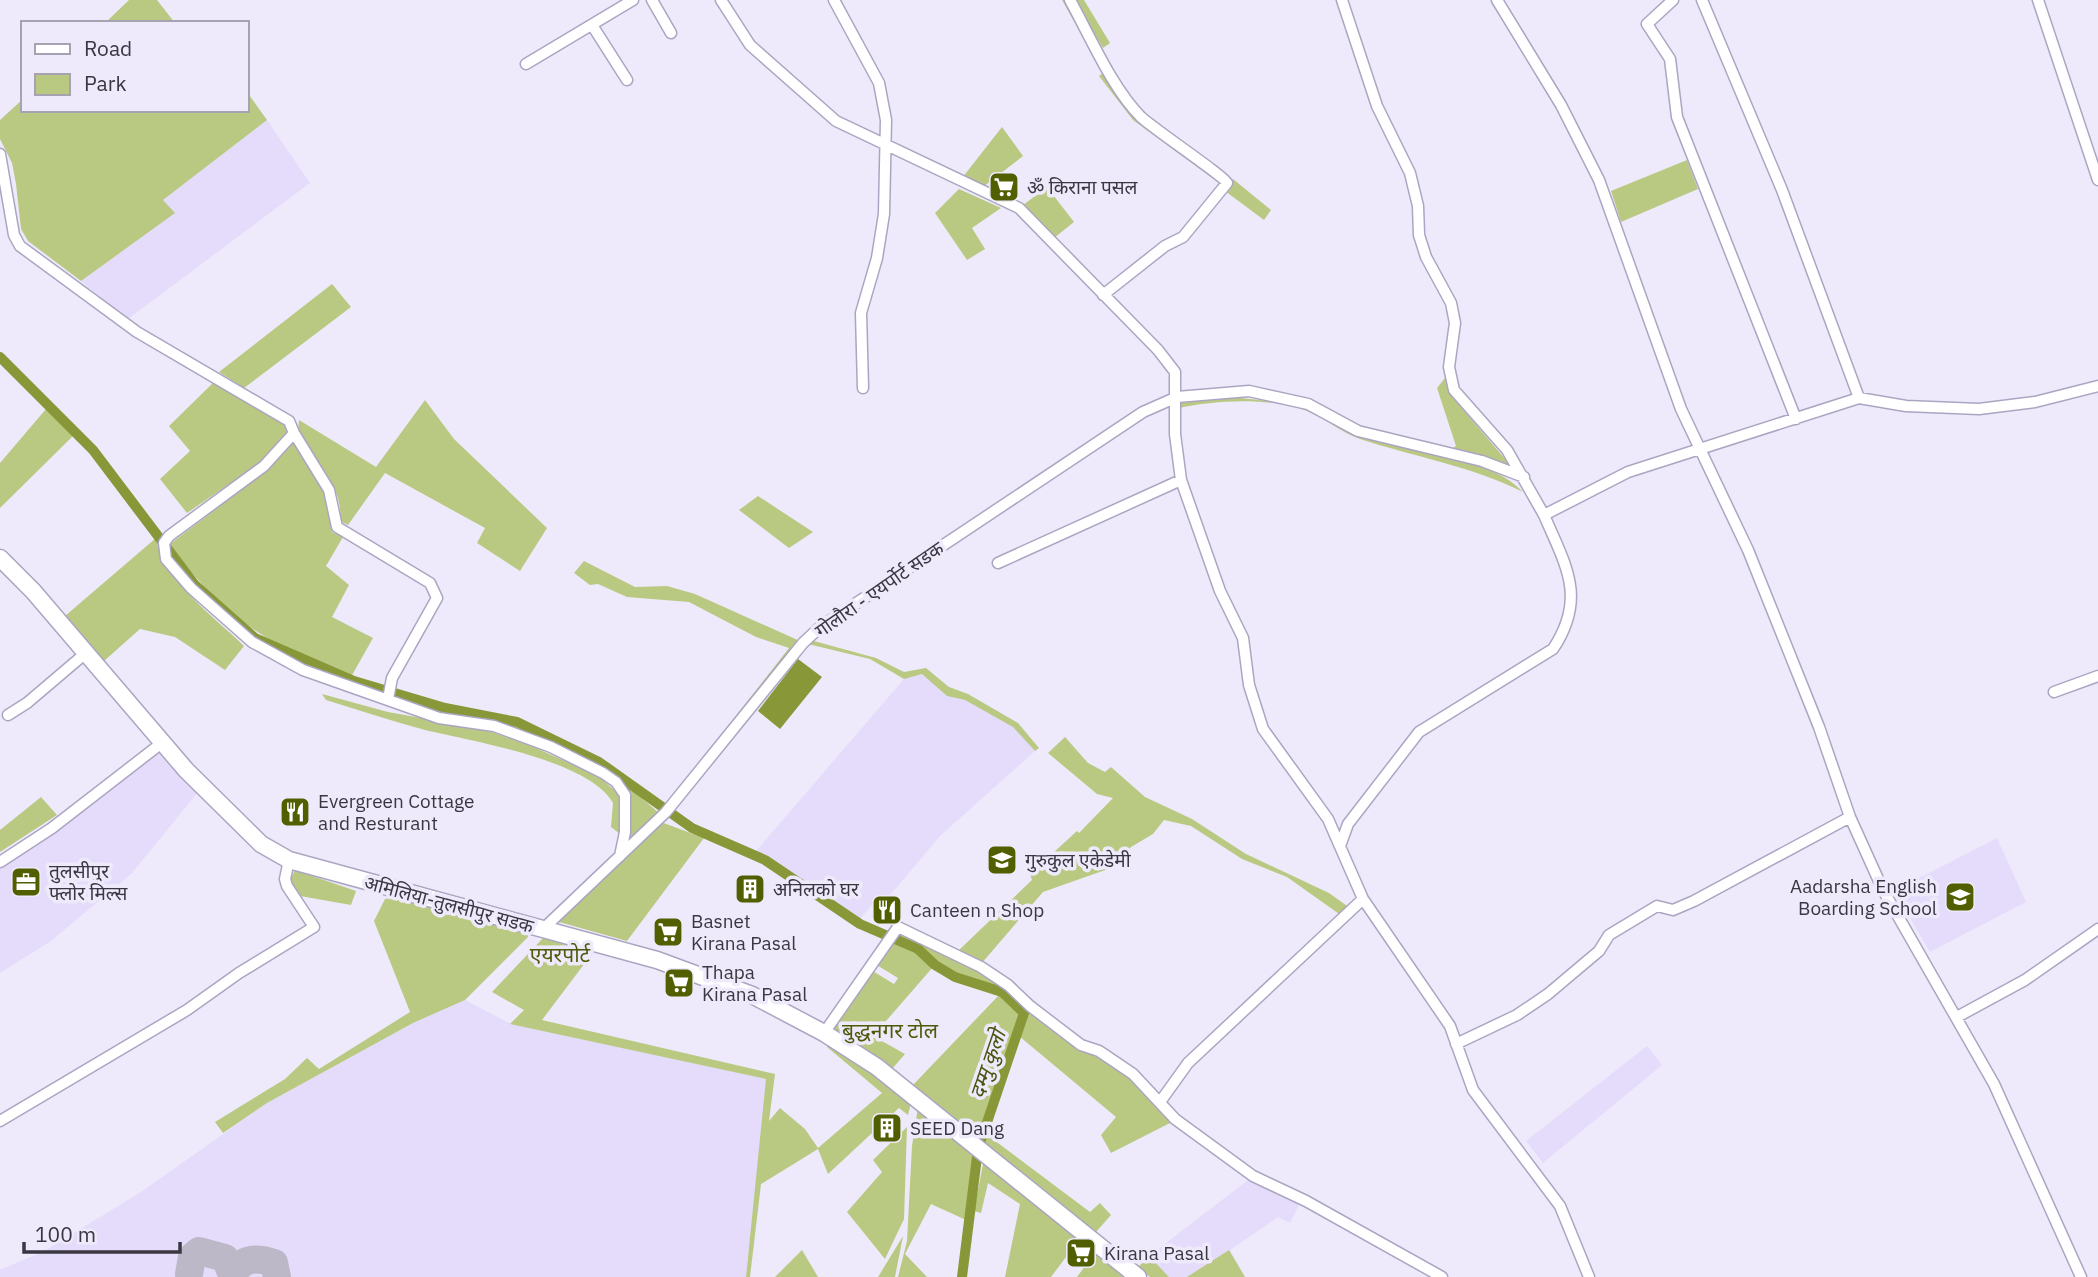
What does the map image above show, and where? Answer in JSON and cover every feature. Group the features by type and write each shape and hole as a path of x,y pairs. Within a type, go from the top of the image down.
{"main road":[{"name":"अमिलिया-तुलसीपुर सडक","path":"0,558 87,652 163,743 251,835 289,860 657,960 730,985 824,1033 915,1096 1138,1277"}],"street":[{"path":"526,64 634,0"},
{"path":"652,0 671,33"},
{"path":"721,0 750,45 836,121 1019,208 1158,350 1175,372 1175,434 1181,480 1220,591 1243,638 1249,685 1263,729 1328,820 1363,899 1431,994 1456,1044 1474,1090 1560,1206 1588,1277"},
{"path":"834,0 879,82 886,120 884,214 877,258 861,313 863,388"},
{"path":"1070,0 1121,91 1139,116 1193,159 1224,176 1227,183 1183,237 1165,246 1103,295"},
{"path":"1340,846 1348,824 1419,732 1553,649 1561,639 1571,615 1571,583 1544,515 1507,450 1454,390 1449,367 1455,323 1451,303 1426,257 1419,235 1418,206 1410,173 1377,106 1342,0"},
{"path":"1497,0 1561,105 1599,180 1641,301 1699,452 1748,550 1819,727 1850,817 1883,890 1994,1084 2081,1277"},
{"path":"1673,0 1647,24 1670,59 1677,117 1796,419"},
{"path":"1702,0 1782,190 1858,398"},
{"path":"2038,0 2098,180"},
{"path":"592,25 627,80"},
{"path":"0,155 14,235 20,246 137,332 289,422 329,490 337,527 430,583 437,598 392,678 388,699"},
{"path":"1544,515 1628,472 1699,452 1858,398 1906,406 1979,409 2035,402 2098,386"},
{"name":"गोलौरा - एयर्पोर्ट सडक","path":"543,929 666,812 819,628 1143,412 1177,397 1249,391 1308,404 1358,431 1482,461 1524,477"},
{"path":"294,433 264,466 169,536 164,543 163,553 191,588 253,642 303,670 439,718 494,726 551,747 603,773 616,782 625,795 625,832 620,856"},
{"path":"998,563 1181,480"},
{"path":"8,715 27,703 87,652"},
{"path":"2054,692 2098,676"},
{"path":"0,862 52,828 163,743"},
{"path":"1456,1044 1517,1015 1548,994 1600,951 1609,935 1637,917 1657,906 1674,910 1694,901 1850,817"},
{"path":"0,1121 187,1010 239,973 314,927 287,886 285,879 289,860"},
{"path":"1160,1102 1188,1063 1363,899"},
{"path":"824,1033 898,927 981,967 1081,1045 1100,1051 1133,1073 1175,1119 1253,1175 1442,1277"},
{"path":"1957,1017 2025,980 2098,929"}],"shaded area":[{"path":"267,120 310,183 128,319 81,281 174,213 163,200"},
{"path":"798,659 822,677 780,729 758,711"},
{"path":"922,673 947,696 965,700 1014,727 1035,751 940,836 885,901 879,897 858,921 756,851 904,679"},
{"path":"161,750 199,791 132,873 51,941 0,973 0,869 59,830"},
{"name":"Aadarsha English Boarding School","path":"1997,838 2026,902 1930,952 1894,891"},
{"path":"465,1000 511,1024 767,1079 746,1277 0,1277 0,1270 46,1250 141,1192 267,1103 413,1023"},
{"path":"1647,1046 1662,1065 1543,1163 1526,1141"},
{"path":"1252,1177 1301,1201 1290,1223 1278,1217 1230,1250 1245,1277 1169,1277 1149,1256"}],"green space":[{"path":"129,0 157,0 173,21 107,21"},
{"path":"1062,0 1066,0 1118,92 1223,184 1216,192 1219,183 1133,120 1099,76 1103,73"},
{"path":"1074,0 1084,0 1110,43 1103,48"},
{"path":"248,93 267,120 163,200 175,213 81,281 28,241 21,229 12,163 0,139 0,120 21,101 21,112 248,112"},
{"path":"1002,127 1023,156 983,187 962,178"},
{"path":"1687,160 1698,189 1621,222 1611,191"},
{"path":"1233,179 1271,210 1264,220 1225,191"},
{"path":"1047,187 1074,222 1054,238 1023,205"},
{"path":"959,189 1001,208 972,228 985,249 967,260 935,213"},
{"path":"332,284 351,307 244,388 219,372"},
{"path":"1445,378 1460,406 1511,466 1448,451 1456,446 1437,388"},
{"path":"215,381 285,424 289,435 258,464 187,513 160,479 190,451 169,426"},
{"path":"1213,397 1258,400 1315,411 1394,444 1479,466 1510,481 1523,492 1463,469 1360,439 1314,414 1293,407 1243,401 1179,408 1181,403"},
{"path":"425,400 454,439 547,528 520,571 477,543 485,528 385,473 348,525 340,521 340,508 333,485 298,431 299,420 376,467"},
{"path":"46,409 74,435 0,508 0,463"},
{"path":"294,440 323,484 332,532 343,537 326,566 349,585 332,617 373,638 351,677 296,654 249,626 208,591 170,544 270,468"},
{"path":"758,496 813,532 789,548 739,510"},
{"path":"156,538 161,554 179,584 244,646 225,670 175,637 140,629 104,661 65,616"},
{"path":"584,561 635,587 667,586 695,594 800,641 733,724 731,722 789,648 756,637 689,602 627,597 598,584 590,585 574,573"},
{"path":"814,641 876,658 904,672 926,668 949,687 968,694 1018,723 1039,748 1035,751 1013,727 965,700 947,696 922,674 904,679 870,659 808,644"},
{"path":"322,694 388,712 483,729 527,744 598,776 620,795 620,834 611,827 613,803 600,788 580,775 527,754 425,730 326,700"},
{"path":"1065,737 1088,763 1105,772 1111,767 1145,797 1192,819 1246,854 1329,893 1350,908 1342,916 1287,877 1242,859 1191,826 1164,820 1153,834 1131,847 1111,868 1043,892 981,964 964,953 957,952 1032,880 1030,874 1077,831 1079,833 1113,798 1097,794 1048,753"},
{"path":"624,783 659,813 624,848 628,801"},
{"path":"41,797 57,815 0,852 0,830"},
{"path":"661,822 704,838 627,941 559,922"},
{"path":"295,870 356,891 351,905 300,896 290,880"},
{"path":"394,897 527,932 528,937 465,1000 413,1023 267,1103 223,1133 215,1122 285,1079 307,1058 319,1069 410,1012 374,921 385,899"},
{"path":"900,930 979,970 1078,1048 1116,1066 1132,1078 1172,1122 1111,1153 1101,1135 1116,1117 1019,1036 1027,1013 1003,991 944,969 920,947 895,935"},
{"path":"545,936 597,947 542,1020 775,1074 769,1121 780,1108 805,1129 818,1148 882,1093 827,1047 830,1042 912,1099 908,1115 899,1108 828,1174 818,1149 761,1184 750,1277 746,1277 766,1079 510,1024 524,1010 492,992"},
{"path":"893,939 916,950 933,967 873,1036 905,1054 892,1069 833,1030 871,970 894,984 898,978 875,964"},
{"path":"1000,994 1023,1013 979,1139 912,1086"},
{"path":"918,1107 975,1153 966,1220 931,1204 905,1254 927,1277 898,1277 907,1241 912,1146"},
{"path":"907,1127 904,1219 885,1259 847,1212 882,1172 873,1160"},
{"path":"986,1134 1090,1212 1100,1203 1111,1215 1096,1232 982,1145"},
{"path":"984,1159 1081,1237 1051,1277 1005,1277 1020,1204 988,1183 981,1213 974,1211"},
{"path":"903,1236 895,1277 878,1277"},
{"path":"802,1250 818,1277 775,1277"},
{"path":"1097,1250 1130,1277 1077,1277"},
{"path":"1229,1250 1245,1277 1187,1277"},
{"path":"1149,1256 1169,1277 1150,1277 1138,1267"}],"waterway":[{"name":"दम्मु कुलो","path":"0,357 93,450 195,585 255,638 354,681 445,708 517,722 599,762 692,828 765,860 860,924 918,949 935,965 955,977 1002,992 1024,1013 978,1149 962,1277"}],"taxiway":[{"path":"189,1274 192,1257 199,1251 225,1258 233,1277"},
{"path":"233,1276 240,1265 256,1259 274,1263 277,1277"}],"place":[{"name":"ॐ किराना पसल","path":"1004,187"},
{"name":"Evergreen Cottage and Resturant","path":"295,812"},
{"name":"गुरुकुल एकेडेमी","path":"1002,860"},
{"name":"तुलसीपुर फ्लोर मिल्स","path":"26,882"},
{"name":"अनिलको घर","path":"750,889"},
{"name":"Aadarsha English Boarding School","path":"1960,897"},
{"name":"Canteen n Shop","path":"887,910"},
{"name":"Basnet Kirana Pasal","path":"668,932"},
{"name":"Thapa Kirana Pasal","path":"679,983"},
{"name":"SEED Dang","path":"887,1128"},
{"name":"Kirana Pasal","path":"1081,1253"}],"district":[{"name":"एयरपोर्ट","path":"560,954"},
{"name":"बुद्धनगर टोल","path":"890,1030"}]}
